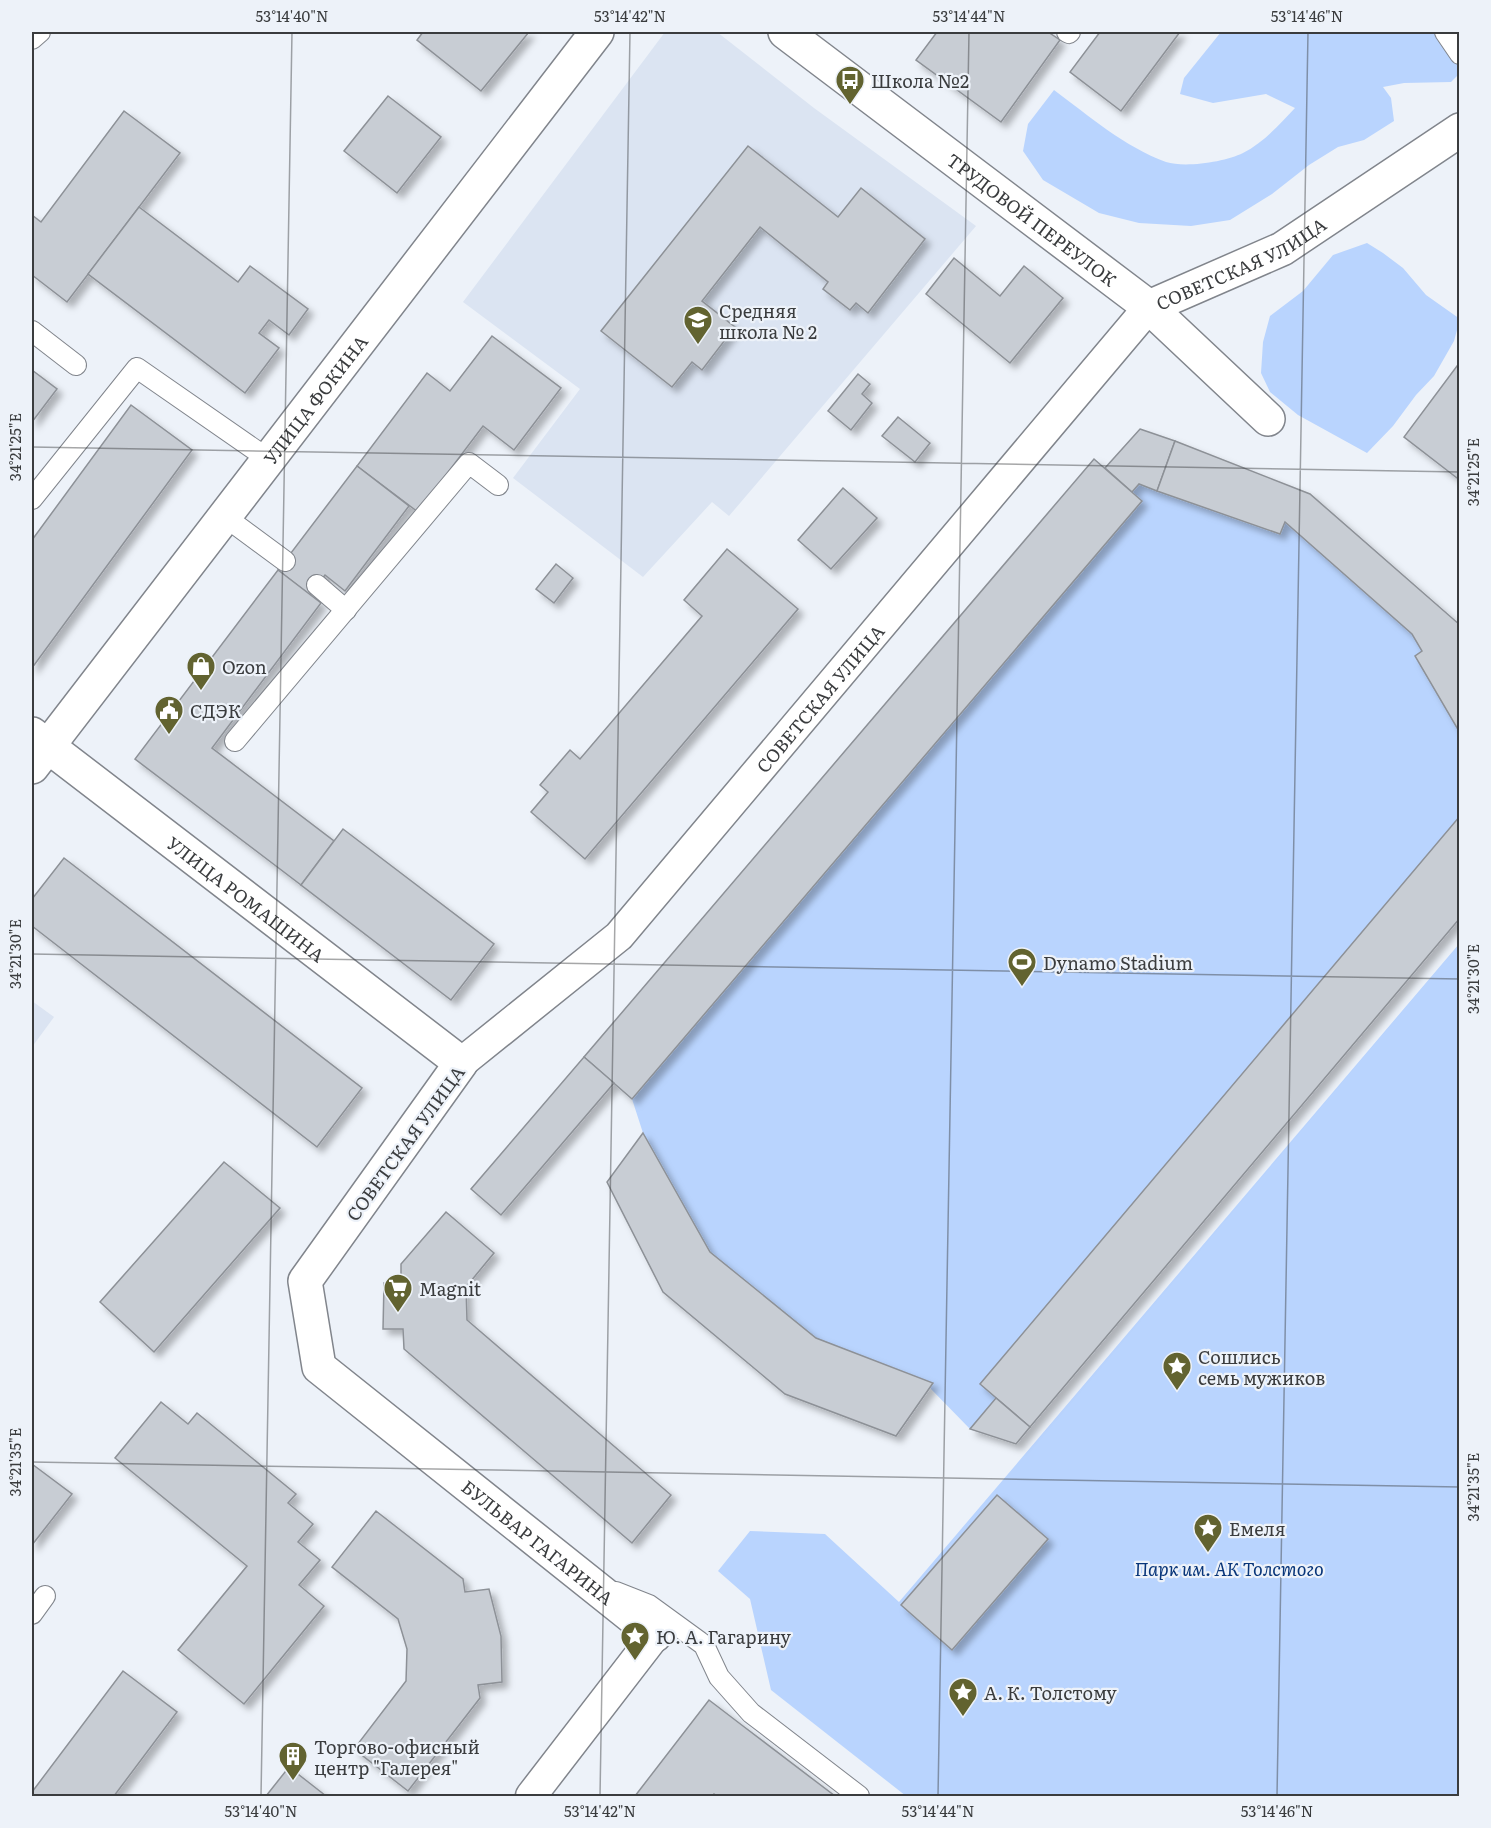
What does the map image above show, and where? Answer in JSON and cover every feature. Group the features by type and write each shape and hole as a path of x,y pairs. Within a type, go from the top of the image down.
{"main road":[{"name":"УЛИЦА ФОКИНА","path":"37,749 225,516 597,32"},
{"name":"ТРУДОВОЙ ПЕРЕУЛОК","path":"785,32 1149,307 1268,419"},
{"name":"СОВЕТСКАЯ УЛИЦА","path":"1149,307 1282,249 1460,130"},
{"name":"УЛИЦА РОМАШИНА","path":"37,749 461,1063"},
{"name":"СОВЕТСКАЯ УЛИЦА","path":"319,1366 305,1281 461,1063"},
{"name":"БУЛЬВАР ГАГАРИНА","path":"319,1366 655,1635"}],"street":[{"name":"СОВЕТСКАЯ УЛИЦА","path":"461,1063 619,936 1149,307"},
{"name":"БУЛЬВАР ГАГАРИНА","path":"531,1797 655,1635"}],"lane":[{"path":"32,39 40,32"},
{"path":"1445,32 1460,54"},
{"path":"32,331 76,365"},
{"path":"32,499 137,368 268,459"},
{"path":"235,741 469,463 498,485"},
{"path":"225,516 285,561"},
{"path":"317,585 346,609"},
{"path":"590,1583 649,1605 704,1645 719,1677 751,1713 859,1797"},
{"path":"32,1614 45,1596"}],"shaded area":[{"name":"Средняя школа № 2","path":"665,32 717,32 814,108 976,226 729,516 712,502 643,577 513,478 580,389 463,302"},
{"path":"32,1001 54,1017 32,1047"}],"green space":[{"path":"1221,32 1452,32 1459,43 1459,74 1451,82 1404,83 1383,87 1391,98 1394,121 1364,140 1338,147 1309,165 1272,194 1230,220 1191,226 1139,223 1099,213 1043,180 1023,151 1028,124 1054,90 1136,148 1174,164 1205,163 1226,159 1243,153 1264,139 1295,108 1266,94 1213,103 1180,94 1184,78"},
{"path":"1367,243 1403,268 1426,295 1460,319 1454,341 1434,376 1416,395 1393,426 1367,453 1298,415 1270,392 1261,373 1263,342 1270,316 1303,291 1333,255"},
{"name":"Dynamo Stadium","path":"1140,429 1310,494 1459,625 1459,918 1016,1444 970,1429 930,1388 896,1436 607,1182 643,1133 632,1099 584,1057 1094,459 1105,468"},
{"name":"Парк им. АК Толстого","path":"1459,944 1459,1796 906,1796 771,1690 750,1599 718,1571 750,1531 825,1534 899,1602"}],"building":[{"path":"423,32 529,32 481,91 417,40"},
{"path":"937,32 1048,32 1060,40 1001,122 916,60"},
{"path":"1100,32 1180,32 1121,111 1070,72"},
{"path":"388,96 441,137 397,193 344,151"},
{"path":"124,111 180,153 67,302 32,275 32,215 41,222"},
{"path":"748,146 838,217 861,188 925,239 868,313 856,303 850,310 823,289 828,282 760,227 702,301 735,327 702,370 692,362 672,387 601,331"},
{"path":"139,207 238,282 250,266 308,309 289,335 269,320 259,333 279,348 245,393 88,274"},
{"path":"954,258 1000,296 1024,266 1063,298 1010,363 926,294"},
{"path":"492,336 561,388 514,450 483,426 418,512 357,466 427,373 450,391"},
{"path":"1460,362 1460,474 1457,478 1404,437"},
{"path":"32,370 57,389 32,422"},
{"path":"858,374 870,384 862,394 872,403 851,430 828,411"},
{"path":"131,405 192,450 32,668 32,540"},
{"path":"898,417 930,443 915,462 882,436"},
{"path":"1140,429 1175,441 1157,491 1139,484 1132,492 1105,468"},
{"path":"1175,441 1310,494 1460,625 1460,733 1415,656 1422,651 1412,634 1285,522 1280,534 1157,491"},
{"path":"1094,459 1142,501 632,1099 584,1057"},
{"path":"357,466 409,506 345,591 325,575 310,595 278,570"},
{"path":"843,488 877,518 831,569 798,540"},
{"path":"727,549 798,609 585,859 531,812 548,792 540,785 570,750 580,759 702,616 684,600"},
{"path":"556,564 573,578 554,603 536,589"},
{"path":"278,570 321,603 212,748 334,841 301,885 135,759"},
{"path":"1460,816 1460,918 1030,1427 980,1384"},
{"path":"343,829 494,944 451,1000 301,885"},
{"path":"64,858 362,1088 317,1147 32,926 32,899"},
{"path":"584,1057 614,1083 501,1215 471,1189"},
{"path":"643,1133 710,1252 816,1338 933,1383 896,1436 785,1394 663,1292 607,1182"},
{"path":"224,1162 280,1208 154,1352 100,1302"},
{"path":"446,1212 494,1253 466,1287 467,1320 671,1495 632,1543 404,1349 403,1329 383,1329 384,1283 401,1282 401,1264"},
{"path":"996,1398 1030,1427 1016,1444 970,1429"},
{"path":"161,1402 188,1424 197,1413 296,1494 288,1503 313,1524 298,1542 320,1560 299,1585 324,1606 244,1704 178,1650 247,1566 115,1458"},
{"path":"32,1464 72,1494 32,1545"},
{"path":"997,1495 1048,1539 952,1650 901,1605"},
{"path":"376,1511 463,1579 465,1592 489,1589 501,1636 502,1682 478,1685 480,1698 408,1791 354,1749 406,1681 407,1649 398,1619 332,1567"},
{"path":"123,1671 177,1712 114,1796 32,1796 32,1792"},
{"path":"709,1700 835,1796 717,1796 714,1794 712,1796 635,1796"},
{"name":"Торгово-офисный центр \"Галерея\"","path":"289,1767 326,1796 266,1796"}],"place":[{"name":"Школа №2","path":"850,106"},
{"name":"Средняя школа № 2","path":"698,346"},
{"name":"Ozon","path":"201,692"},
{"name":"СДЭК","path":"169,736"},
{"name":"Dynamo Stadium","path":"1022,988"},
{"name":"Magnit","path":"398,1314"},
{"name":"Сошлись семь мужиков","path":"1177,1392"},
{"name":"Емеля","path":"1208,1554"},
{"name":"Ю. А. Гагарину","path":"635,1662"},
{"name":"А. К. Толстому","path":"963,1718"},
{"name":"Торгово-офисный центр \"Галерея\"","path":"293,1782"}]}
